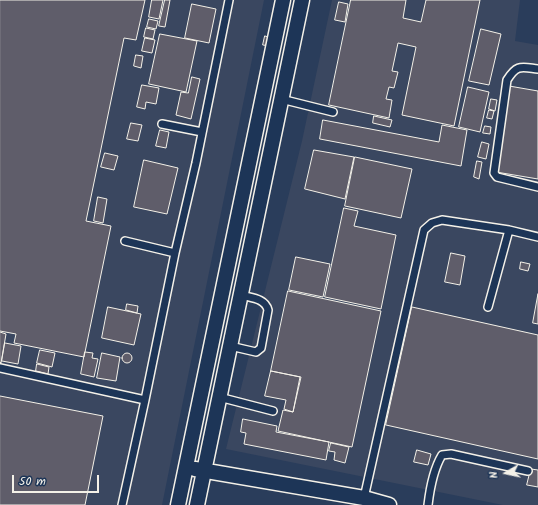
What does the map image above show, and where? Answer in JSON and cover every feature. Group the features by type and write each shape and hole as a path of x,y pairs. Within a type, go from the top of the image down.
{"street":[{"path":"178,505 283,0"},
{"path":"197,505 302,0"},
{"path":"186,467 364,498 389,505"}],"lane":[{"path":"122,505 229,0"},
{"path":"538,69 520,67 513,71 507,80 494,172 497,177 503,180 538,187"},
{"path":"281,99 333,112"},
{"path":"162,124 202,132"},
{"path":"364,498 424,230 432,223 442,220 509,230 538,238"},
{"path":"488,308 509,230"},
{"path":"125,241 175,253"},
{"path":"230,346 256,352 261,348 268,310 267,305 264,301 241,295"},
{"path":"0,368 145,400"},
{"path":"219,397 273,411"},
{"path":"428,505 430,486 438,462 442,455 451,454 528,471"}],"shaded area":[{"path":"0,0 264,0 162,505 0,505"},
{"path":"332,0 520,0 515,41 538,45 538,505 503,505 226,449 302,141"}],"building":[{"path":"0,0 145,0 136,40 124,38 86,221 111,226 84,357 14,343 16,334 0,331"},
{"path":"152,0 163,0 159,19 149,17"},
{"path":"165,0 170,0 165,27 159,26"},
{"path":"351,0 406,0 403,18 421,22 426,0 480,0 454,126 402,115 416,47 398,43 392,71 398,72 394,88 389,87 386,99 392,100 389,118 329,105"},
{"path":"339,2 348,4 345,22 335,20"},
{"path":"192,4 216,9 209,43 185,38"},
{"path":"149,19 158,21 156,29 147,27"},
{"path":"146,28 155,30 153,39 144,37"},
{"path":"481,29 501,34 489,85 469,81"},
{"path":"160,34 197,41 186,92 149,84"},
{"path":"265,36 272,38 270,46 263,45"},
{"path":"145,38 155,40 152,53 142,51"},
{"path":"136,55 143,56 141,68 134,66"},
{"path":"192,77 200,79 191,119 176,115 181,92 188,93"},
{"path":"142,85 159,88 156,104 146,102 145,109 137,107"},
{"path":"509,86 538,91 538,179 496,172"},
{"path":"468,87 489,92 480,132 459,127"},
{"path":"491,99 497,100 495,111 489,109"},
{"path":"489,110 494,111 492,119 487,118"},
{"path":"374,116 392,120 390,127 373,123"},
{"path":"323,120 439,142 442,125 467,130 461,166 320,139"},
{"path":"131,123 142,125 138,141 127,139"},
{"path":"485,126 491,127 490,134 483,133"},
{"path":"160,130 169,132 166,148 156,146"},
{"path":"482,142 489,144 486,159 478,157"},
{"path":"314,150 354,157 345,199 305,189"},
{"path":"105,153 118,156 114,170 101,167"},
{"path":"355,157 412,169 401,218 345,206"},
{"path":"144,160 178,168 167,214 134,207"},
{"path":"477,161 482,162 479,179 474,177"},
{"path":"98,197 107,199 103,223 94,221"},
{"path":"344,208 358,211 354,226 396,235 381,309 325,297"},
{"path":"451,253 465,256 460,285 445,282"},
{"path":"296,257 330,264 323,297 289,290"},
{"path":"521,262 530,264 528,271 520,269"},
{"path":"288,291 381,311 352,447 278,431 283,410 293,412 301,377 271,371"},
{"path":"538,294 538,324 533,323"},
{"path":"127,304 138,306 137,313 126,310"},
{"path":"108,307 141,314 134,345 102,338"},
{"path":"412,307 538,335 538,459 386,425"},
{"path":"0,332 6,334 1,363 0,362"},
{"path":"5,343 21,346 18,364 2,361"},
{"path":"40,350 55,353 52,367 37,363"},
{"path":"85,352 93,353 92,358 98,359 94,377 81,374"},
{"path":"102,353 120,357 116,381 97,378"},
{"path":"125,353 129,353 131,354 131,362 125,363 122,360 122,356"},
{"path":"37,364 49,367 48,374 36,371"},
{"path":"271,371 300,377 293,412 284,409 286,400 265,396"},
{"path":"0,396 103,416 85,505 0,505"},
{"path":"243,419 277,426 276,432 329,442 326,460 244,444 246,433 241,432"},
{"path":"331,443 349,447 345,463 334,460 335,452 329,451"},
{"path":"417,450 431,454 428,465 414,462"},
{"path":"531,469 538,470 538,487 527,485"}]}
